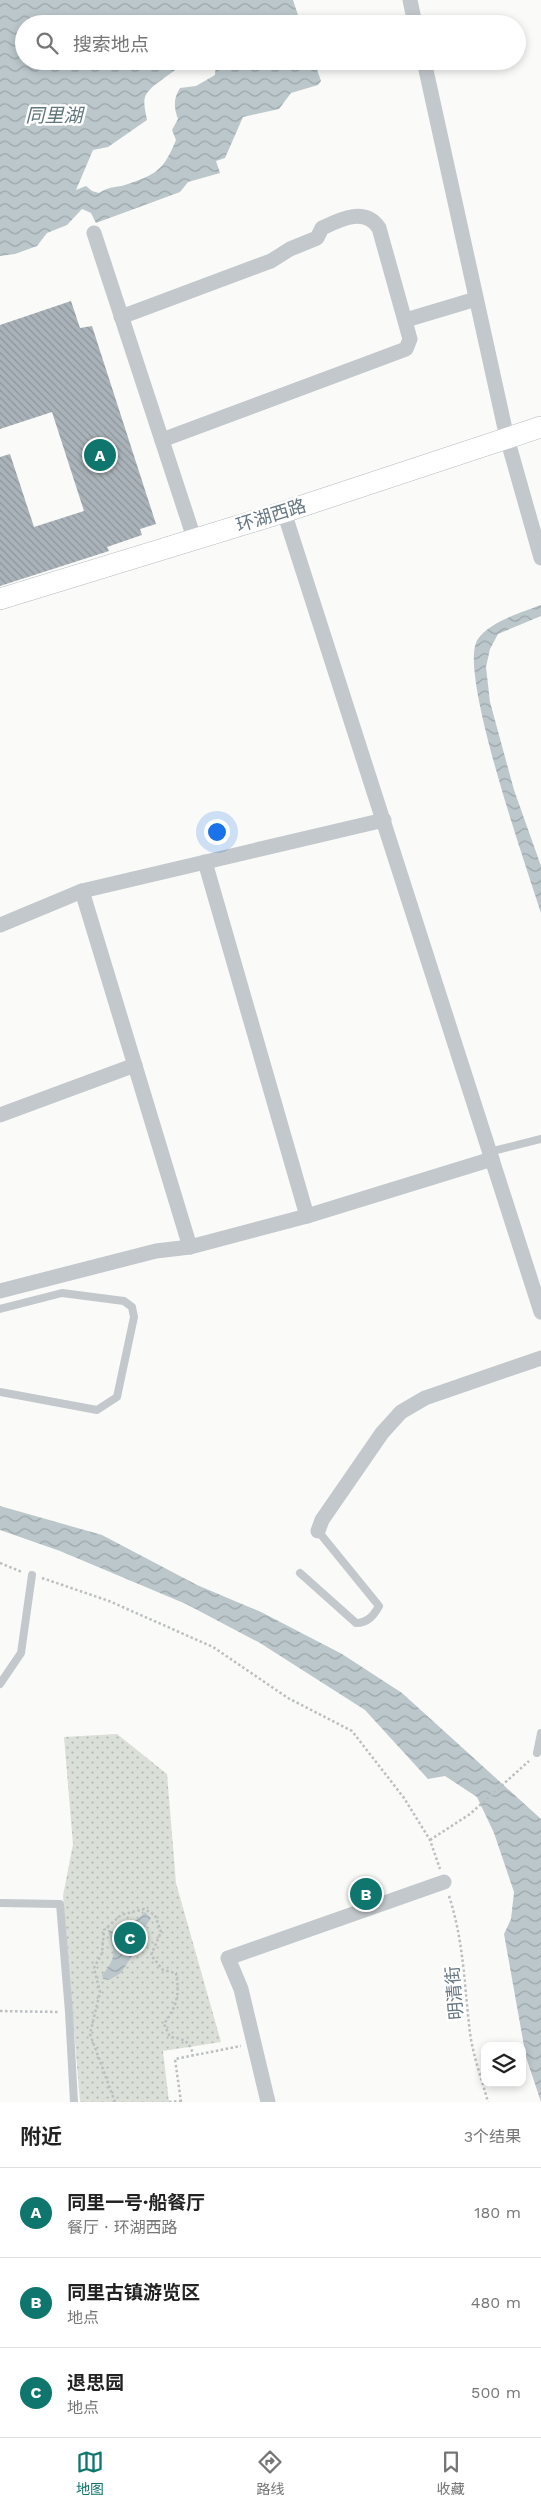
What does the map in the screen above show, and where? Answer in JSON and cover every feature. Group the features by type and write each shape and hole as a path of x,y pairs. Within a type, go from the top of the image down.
{"main road":[{"name":"环湖西路","path":"0,599 194,538 284,512 541,427"}],"street":[{"path":"410,0 413,15"},
{"path":"426,70 507,438 541,558"},
{"path":"120,317 271,261 290,249 318,238 322,228 339,220 360,215 374,221 379,228 406,320 410,339 406,349 397,354 162,440"},
{"path":"94,233 194,538"},
{"path":"406,320 476,299"},
{"path":"284,512 541,1312"},
{"path":"0,925 82,891 384,820"},
{"path":"205,862 307,1216"},
{"path":"82,891 190,1246"},
{"path":"0,1115 135,1065"},
{"path":"0,1291 156,1251 190,1246 307,1216 491,1156"},
{"path":"318,1530 322,1520 382,1433 401,1412 424,1398 541,1358"},
{"path":"268,2102 240,1989 228,1958 444,1882"}],"lane":[{"path":"491,1156 541,1139"},
{"path":"59,1276 62,1294"},
{"path":"0,1308 62,1294 124,1301 132,1307 134,1317 117,1396 97,1410 0,1392"},
{"path":"300,1574 356,1623 363,1623 373,1615 379,1606 318,1530"},
{"path":"0,1684 21,1653 32,1575"},
{"path":"537,1753 541,1733"},
{"path":"0,1903 60,1904 74,2102"}],"path":[{"name":"明清街","path":"0,1563 109,1602 213,1648 288,1698 352,1732 404,1798 430,1840 458,1924 467,1983 469,2026 488,2102"},
{"path":"430,1840 470,1814 537,1753"},
{"path":"115,2102 90,2034 100,1992 94,1968 102,1953 104,1930 121,1915 144,1909 155,1915 161,1932 151,1955 163,1970 176,1973 180,1993 172,2012 164,2024 170,2037 184,2039 192,2047 193,2055"},
{"path":"0,2011 69,2012"},
{"path":"169,2102 181,2102 175,2059 253,2044"}],"shaded area":[{"path":"117,1734 167,1774 176,1883 221,2042 163,2051 169,2102 80,2102 63,1896 73,1844 64,1737"}],"water":[{"name":"同里湖","path":"0,0 293,0 298,15 15,15 15,70 176,70 157,83 145,97 147,120 108,147 93,150 76,190 86,186 92,191 99,193 109,188 145,178 158,170 167,159 176,140 172,130 178,119 175,104 180,88 196,86 215,75 215,70 317,70 321,81 318,85 291,93 279,109 243,117 225,158 216,161 220,173 188,182 180,192 96,223 91,213 82,209 67,225 47,233 37,246 15,254 0,256"},
{"path":"541,605 541,616 498,634 490,649 486,667 490,702 514,790 541,866 541,913 496,771 477,688 474,657 478,639 483,633 507,618"},
{"path":"0,1506 102,1535 197,1585 261,1612 342,1654 402,1693 541,1819 541,2102 526,2057 526,2042 523,2042 504,1934 511,1919 514,1892 494,1833 477,1797 445,1776 428,1779 365,1710 260,1643 186,1604 60,1551 0,1530"},
{"path":"145,1912 151,1918 142,1932 149,1947 141,1939 135,1941 131,1949 132,1956 121,1973 109,1980 103,1979 102,1975 113,1958 112,1943 108,1930 118,1933"}],"building":[{"path":"71,301 80,328 92,326 156,524 140,529 142,535 107,547 109,551 0,586 0,457 10,454 34,527 84,511 52,412 0,429 0,325"}],"place":[{"name":"同里一号·船餐厅","path":"100,455"},
{"name":"同里古镇游览区","path":"366,1894"},
{"name":"退思园","path":"130,1938"}]}
